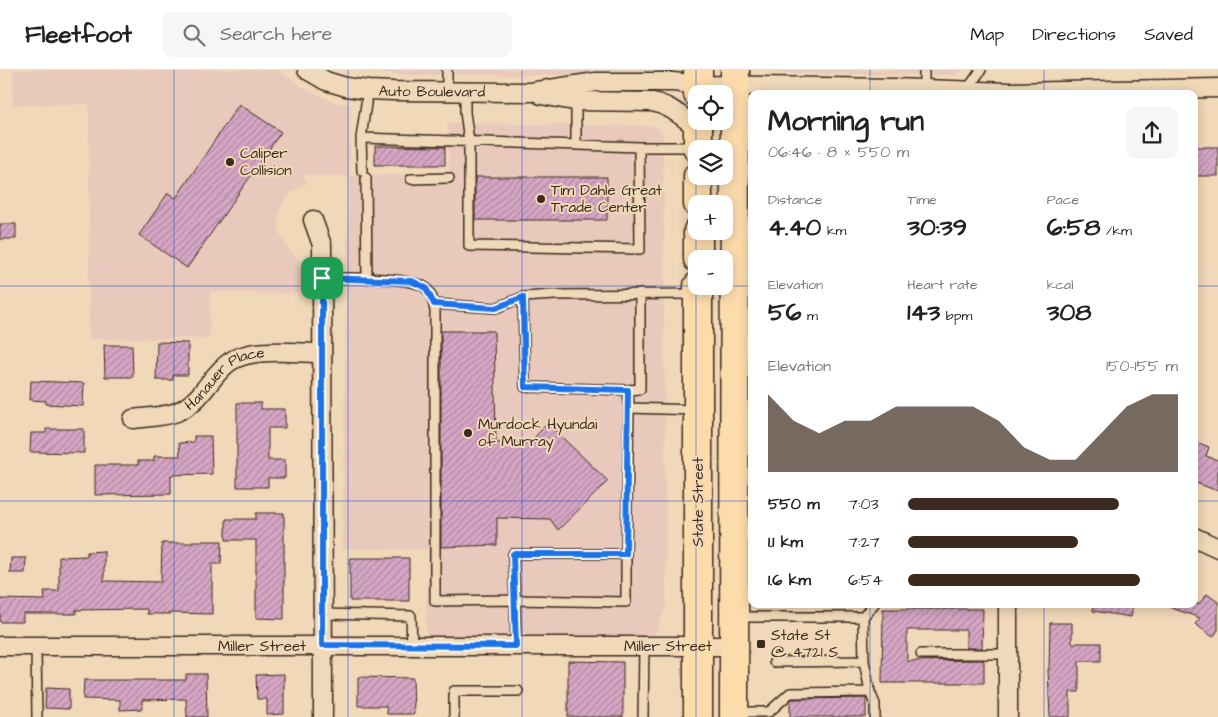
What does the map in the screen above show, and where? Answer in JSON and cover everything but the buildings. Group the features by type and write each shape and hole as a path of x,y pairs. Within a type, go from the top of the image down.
{"main road":[{"path":"734,714 734,617 743,512 739,468 739,190 735,78"},
{"name":"State Street","path":"698,295 698,717"}],"street":[{"name":"Auto Boulevard","path":"307,70 326,81 346,87 368,90 530,92 596,82 698,83 735,78 882,90"},
{"name":"Auto Boulevard","path":"1134,90 1218,88"},
{"name":"Auto Boulevard","path":"909,90 945,90"},
{"name":"Auto Boulevard","path":"530,92 576,101 660,103 673,110 698,136"},
{"path":"313,220 322,245 323,717"},
{"name":"Hanauer Place","path":"133,419 172,414 189,407 223,368 240,357 261,353 322,353"},
{"path":"1198,539 1218,548"},
{"path":"1008,608 1008,717"},
{"name":"Miller Street","path":"0,646 734,646"}],"lane":[{"path":"447,70 465,112 469,141 469,246 640,249 639,148"},
{"path":"924,70 924,89"},
{"path":"967,90 981,70"},
{"path":"366,279 364,175 361,138 368,90"},
{"path":"576,101 576,145"},
{"path":"361,138 639,148 698,136"},
{"path":"411,179 449,178"},
{"path":"322,278 412,281 426,288 434,304 435,601 626,602 628,390"},
{"path":"434,304 496,308 523,297 555,294 640,294 688,291"},
{"path":"523,297 525,387 628,390 640,389 640,294"},
{"path":"629,408 698,411"},
{"path":"516,646 513,554 626,554"},
{"path":"871,608 863,617 864,661 870,692 876,704 876,717"},
{"path":"322,614 411,616 412,646"},
{"path":"734,617 863,617"},
{"path":"36,645 37,717"},
{"path":"643,717 644,646"},
{"path":"921,654 1008,654"},
{"path":"774,662 864,661"},
{"path":"454,717 454,691 518,691"},
{"path":"734,714 769,712 790,693 870,692"}],"shaded area":[{"path":"13,70 277,70 311,92 337,103 350,105 349,176 302,175 307,183 292,192 282,204 279,212 280,234 286,246 302,263 302,293 210,292 209,338 89,339 89,104 13,105"},
{"path":"352,70 671,70 666,74 654,75 414,75"},
{"path":"768,70 961,70 956,75 786,73"},
{"path":"448,123 656,126 663,134 666,607 654,637 426,639 428,549 342,549 349,176 449,174"}],"place":[{"name":"Caliper Collision","path":"230,162"},
{"name":"Tim Dahle Great Trade Center","path":"541,199"},
{"name":"Murdock Hyundai of Murray","path":"468,433"},
{"name":"State St @ 4721 S","path":"761,644"}],"route":[{"path":"322,278 412,281 426,288 434,304 496,308 523,297 525,387 628,390 626,554 513,554 516,646 322,645 322,278"}]}
